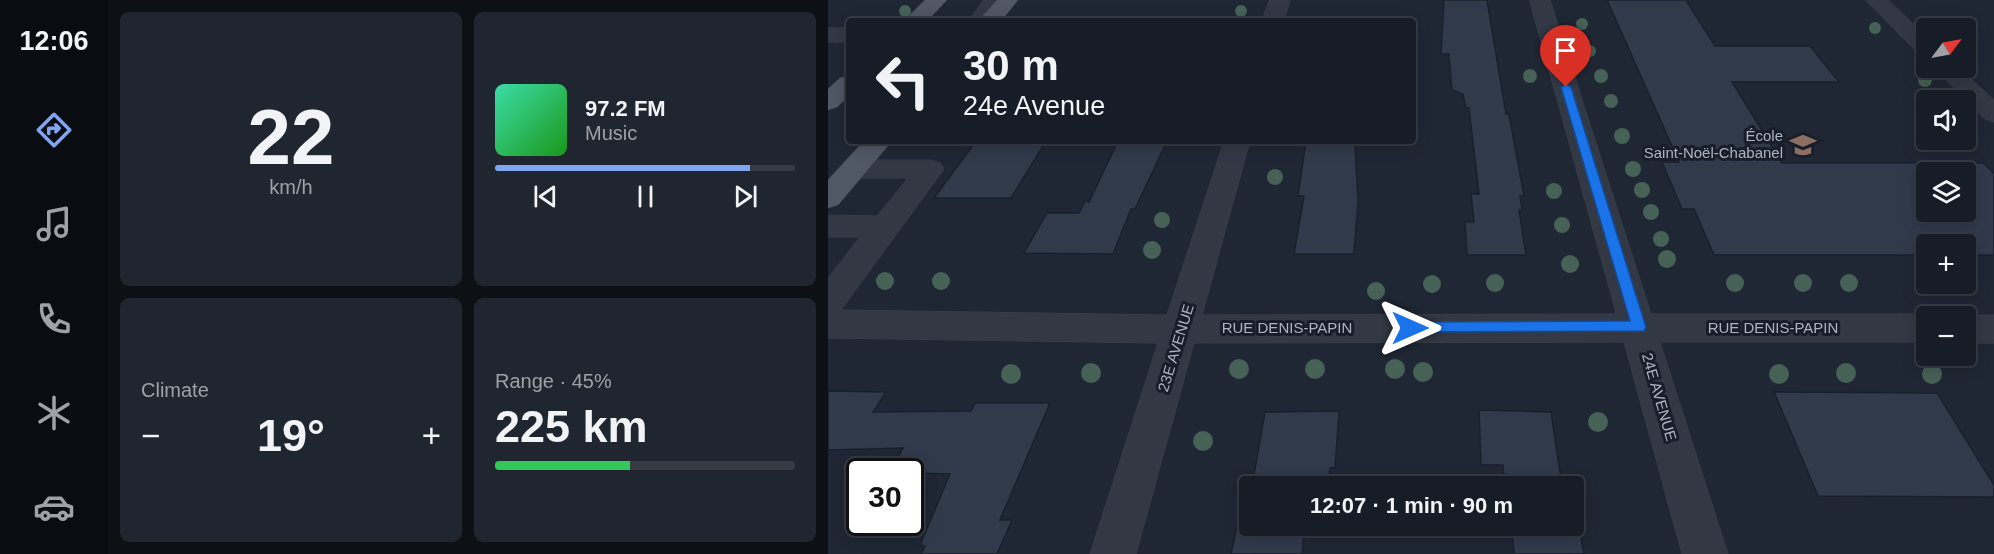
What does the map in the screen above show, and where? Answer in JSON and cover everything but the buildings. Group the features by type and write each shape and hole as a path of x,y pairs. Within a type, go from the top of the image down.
{"main road":[{"path":"920,18 937,0"},
{"path":"991,18 1008,0"},
{"path":"828,198 876,144"}],"street":[{"path":"921,18 946,0"},
{"path":"982,18 994,0"},
{"path":"1274,18 1280,0"},
{"name":"24E AVENUE","path":"1540,0 1705,554"},
{"path":"1876,0 1916,38"},
{"path":"1956,78 1994,114"},
{"name":"23E AVENUE","path":"1113,554 1236,144"},
{"path":"828,302 930,169 854,169"},
{"path":"828,226 886,227"},
{"name":"RUE DENIS-PAPIN","path":"828,324 1181,329 1916,328"},
{"path":"1976,328 1994,329"}],"place":[{"name":"École Saint-Noël-Chabanel","path":"1803,145"}],"route":[{"path":"1410,328 1639,327 1566,87"}]}
